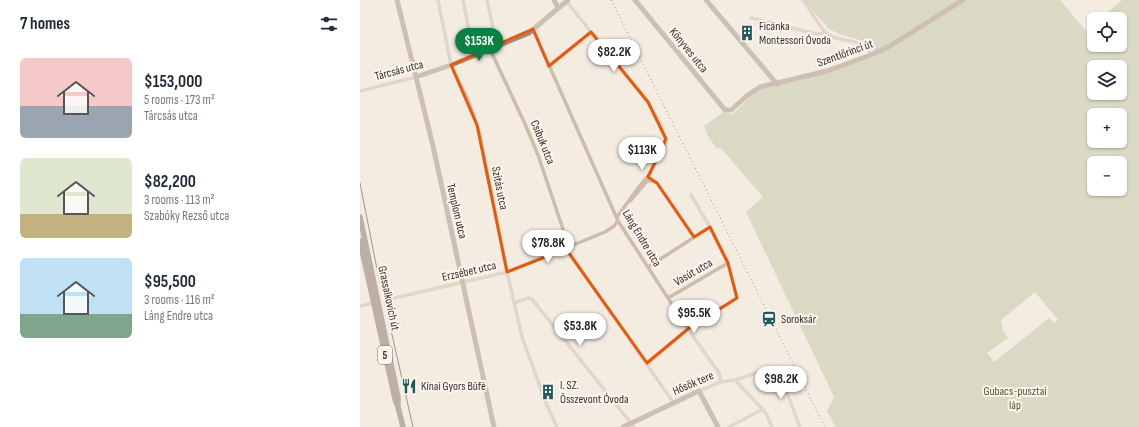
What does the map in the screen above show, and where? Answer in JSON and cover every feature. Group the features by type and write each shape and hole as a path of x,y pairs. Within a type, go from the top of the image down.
{"main road":[{"name":"Templom utca","path":"397,0 463,282 494,427"},
{"path":"554,0 558,8"},
{"name":"Könyves utca","path":"635,0 725,110 728,111"},
{"path":"706,0 777,84"},
{"name":"Szentlőrinci út","path":"728,111 760,87 827,71 871,55 890,46 964,0"},
{"name":"Tárcsás utca","path":"416,77 451,65 529,33 567,1"},
{"name":"Grassalkovich út","path":"360,217 376,302"},
{"name":"Grassalkovich út","path":"360,241 398,397 398,407 403,427"},
{"path":"700,391 718,427"},
{"name":"Hősök tere","path":"623,427 633,425 673,402 700,391"}],"street":[{"name":"Szitás utca","path":"438,0 451,65 468,100 477,125 522,337 528,357 557,427"},
{"path":"463,0 474,55"},
{"path":"487,0 497,46"},
{"path":"803,0 827,34"},
{"path":"548,66 591,32 567,1"},
{"path":"751,18 817,34 827,34 865,46 871,55"},
{"name":"Láng Endre utca","path":"533,29 548,66 617,219 688,329 719,373 721,382"},
{"name":"Erzsébet utca","path":"386,300 507,272 605,232 614,226 627,202 651,172 666,145 666,139 659,121 649,104 591,32"},
{"name":"Csibuk utca","path":"490,49 538,155 567,248 673,402"},
{"name":"Tárcsás utca","path":"360,90 416,77"},
{"path":"627,202 632,200 647,181 654,181 657,183 694,237"},
{"path":"647,363 688,329 737,298 728,263 710,227 690,195"},
{"path":"648,267 710,227"},
{"name":"Vasút utca","path":"668,298 728,263"},
{"path":"514,303 528,298 532,299 633,425"},
{"path":"360,306 376,302"},
{"name":"Hősök tere","path":"700,391 721,382 734,380 774,367 784,385 800,427"},
{"path":"734,380 763,409 772,427"},
{"path":"729,427 763,409"}],"highlighted area":[{"path":"533,29 549,66 591,32 648,102 666,139 648,177 657,183 694,237 710,227 728,263 737,298 688,329 647,363 566,249 507,272 477,125 451,65"}],"green space":[{"name":"Gubacs-pusztai láp","path":"803,0 1060,0 1086,31 1087,30 1087,52 1127,52 1127,12 1108,12 1122,0 1139,0 1139,427 836,427 827,411 834,397 746,212 763,197 720,147 717,149 708,136 704,126 724,112 732,115 750,97 761,89 826,73 876,56 871,46 863,41 839,34 829,29","holes":["1035,292 1058,320 1054,323 1049,318 994,362 987,353 1008,338 1003,330 1001,320"]}],"tram line":[{"path":"360,183 376,264 413,427"}],"railway":[{"path":"611,0 825,427"}],"place":[{"name":"Ficánka Montessori Óvoda","path":"747,33"},
{"name":"Soroksár","path":"769,319"},
{"name":"Kínai Gyors Büfé","path":"409,386"},
{"name":"I. SZ. Összevont Óvoda","path":"548,392"}]}
